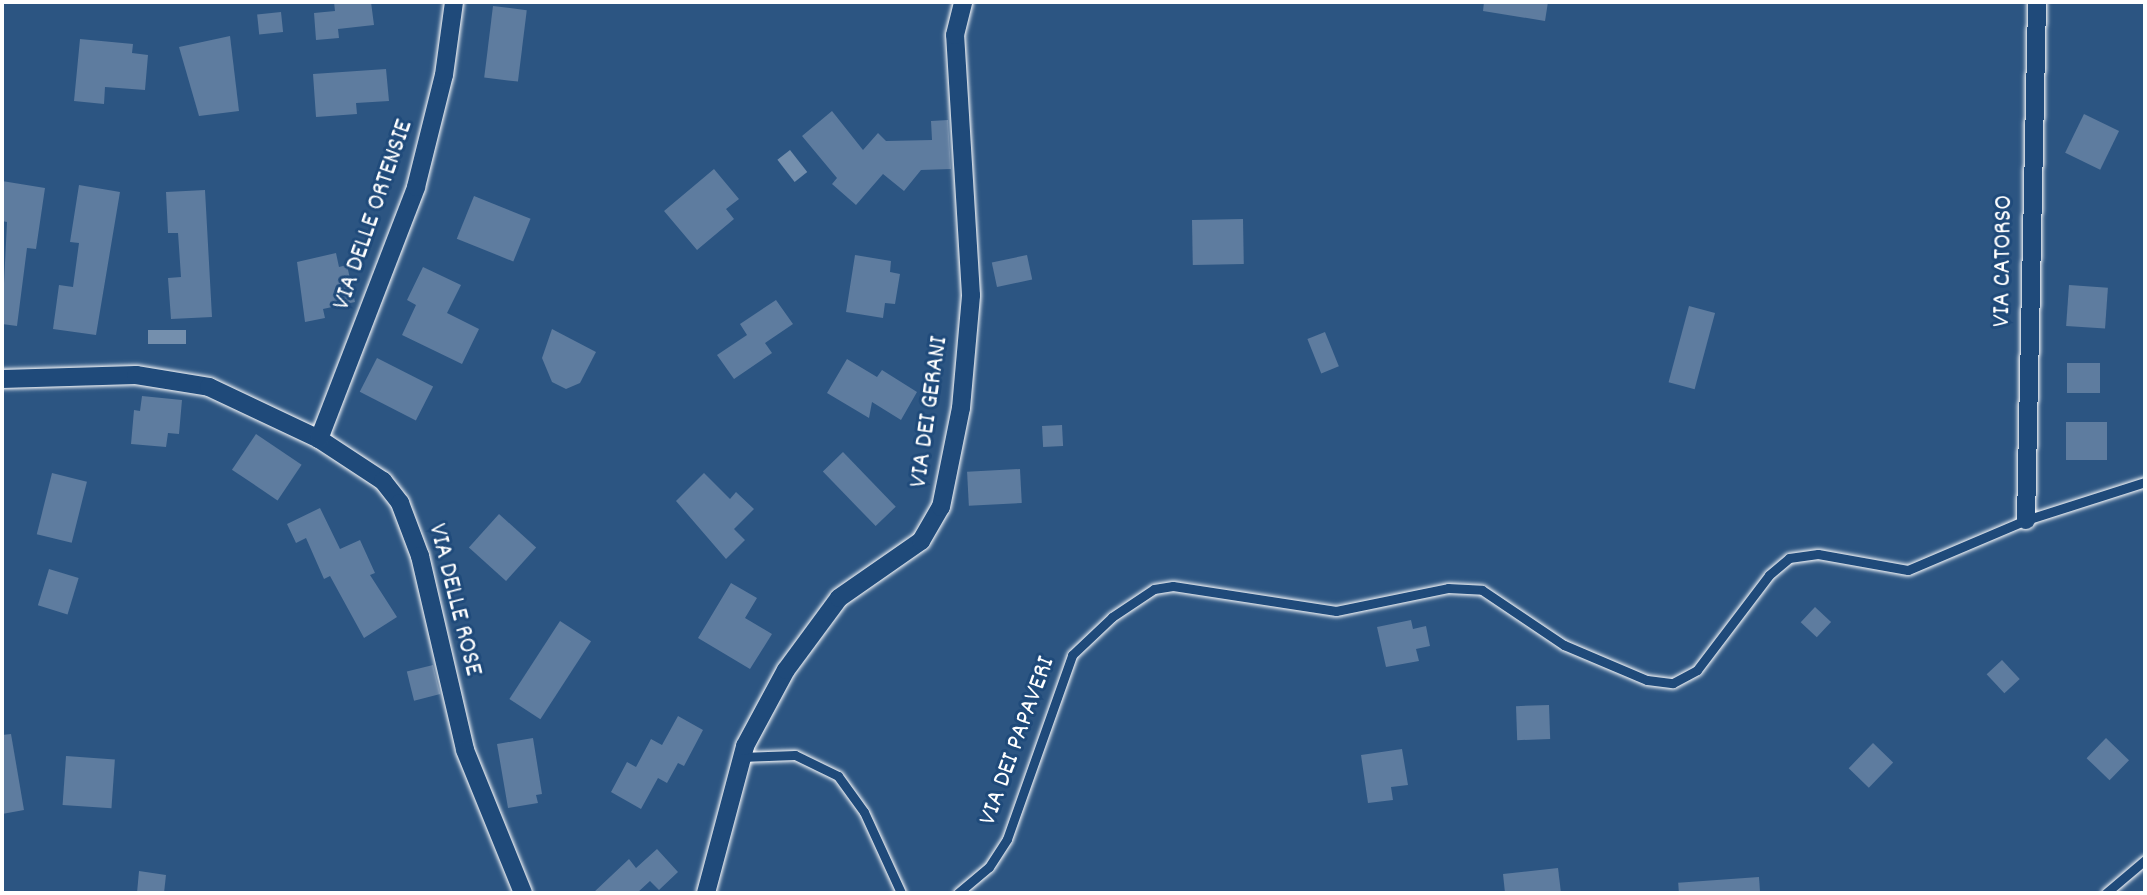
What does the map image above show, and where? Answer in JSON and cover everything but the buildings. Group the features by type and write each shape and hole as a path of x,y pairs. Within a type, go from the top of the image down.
{"street":[{"name":"VIA DELLE ORTENSIE","path":"319,439 416,187 444,75 454,2"},
{"name":"VIA DEI GERANI","path":"706,893 741,757 786,670 828,610 855,585 921,541 941,507 961,408 971,282 956,62 955,26 963,2"},
{"name":"VIA CATORSO","path":"2026,520 2037,2"},
{"name":"VIA DELLE ROSE","path":"2,379 105,374 174,379 236,397 368,468 400,503 426,579 469,762 523,893"}],"lane":[{"name":"VIA DEI PAPAVERI","path":"958,893 989,867 1007,839 1072,655 1112,617 1154,589 1173,586 1336,611 1438,589 1474,588 1510,605 1564,645 1647,680 1673,683 1697,670 1769,575 1789,558 1818,554 1908,570 2026,520 2145,482"},
{"path":"741,757 795,755 838,776 859,802 901,893"},
{"path":"2106,893 2145,860"}],"water":[{"path":"790,150 807,172 795,182 777,160"},
{"path":"148,330 186,330 186,344 148,344"}]}
